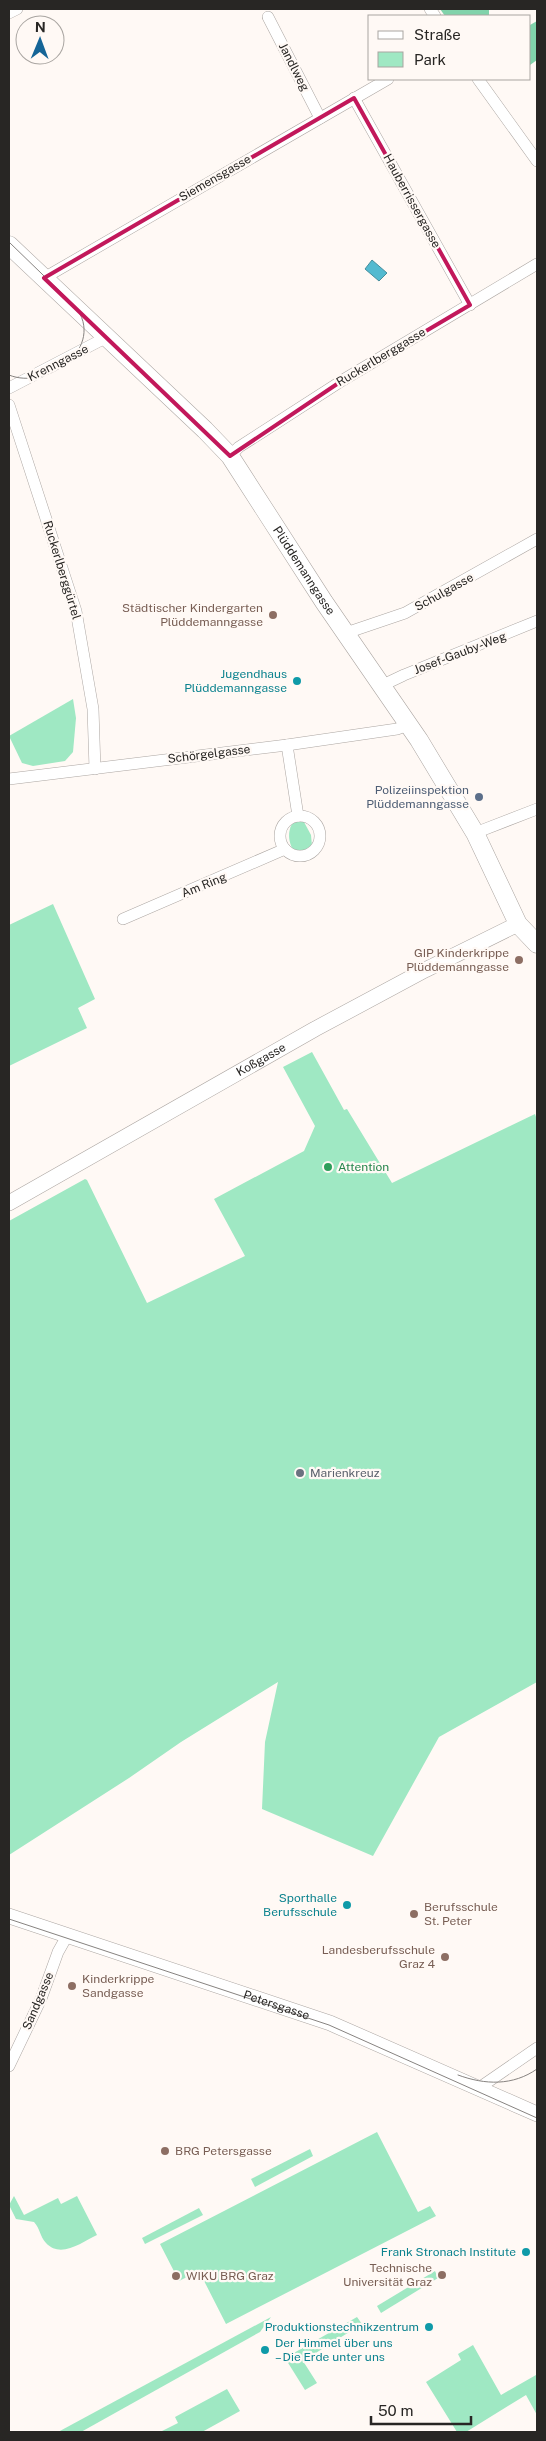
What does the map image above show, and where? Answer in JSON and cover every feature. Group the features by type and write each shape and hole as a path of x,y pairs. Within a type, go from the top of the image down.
{"main road":[{"name":"Plüddemanngasse","path":"9,245 206,430 230,456 346,633 383,685 475,834 518,924 537,944"},
{"name":"Koßgasse","path":"9,1203 308,1033 425,970 518,924"},
{"name":"Petersgasse","path":"9,1916 330,2023 537,2114"}],"street":[{"path":"9,13 17,9"},
{"name":"Jandlweg","path":"268,17 320,118"},
{"name":"Siemensgasse","path":"44,278 386,80"},
{"path":"479,80 537,161"},
{"name":"Hauberrissergasse","path":"354,98 470,305"},
{"name":"Ruckerlberggasse","path":"230,456 239,447 343,380 537,264"},
{"name":"Krenngasse","path":"9,388 107,338"},
{"name":"Ruckerlberggürtel","path":"9,405 76,611 93,709 95,769"},
{"name":"Schulgasse","path":"346,633 405,613 537,539"},
{"name":"Josef-Gauby-Weg","path":"383,685 537,621"},
{"name":"Schörgelgasse","path":"9,779 287,745 396,729 408,725"},
{"path":"287,745 298,816"},
{"path":"475,834 537,809"},
{"path":"298,816 310,818 320,834 313,850 302,855 296,855 285,849 281,843 281,829 285,822 298,816"},
{"name":"Am Ring","path":"123,918 285,849"},
{"name":"Sandgasse","path":"9,2066 41,1999 58,1952 67,1936"},
{"path":"479,2088 537,2048"}],"highlighted area":[{"path":"354,98 470,305 343,380 230,456 44,278"}],"green space":[{"path":"440,9 489,9 489,15 444,15"},
{"path":"537,21 537,60 531,64 531,24"},
{"path":"73,699 76,718 73,752 65,761 33,766 22,763 9,736"},
{"path":"297,819 304,822 311,835 312,846 305,852 294,851 289,839 291,825"},
{"path":"53,904 95,999 78,1008 87,1028 9,1066 9,925"},
{"path":"312,1052 344,1110 347,1109 392,1183 535,1114 537,1120 537,1682 439,1737 373,1856 262,1809 265,1742 278,1682 181,1742 129,1778 9,1855 9,1221 85,1179 87,1180 147,1303 245,1256 214,1199 304,1151 315,1126 283,1067"},
{"path":"377,2132 418,2212 430,2206 436,2216 226,2324 199,2271 179,2281 160,2244"},
{"path":"310,2149 313,2156 255,2187 251,2179"},
{"path":"14,2196 24,2215 58,2198 61,2204 77,2196 97,2235 72,2248 52,2248 44,2241 34,2222 16,2219 9,2205"},
{"path":"199,2208 203,2215 145,2244 142,2238"},
{"path":"435,2271 438,2278 381,2313 377,2306"},
{"path":"271,2317 260,2332 81,2432 58,2432"},
{"path":"357,2317 362,2324 303,2361 317,2383 305,2390 285,2358"},
{"path":"473,2345 501,2395 536,2375 537,2415 526,2395 466,2432 457,2432 426,2382 461,2360 458,2354"},
{"path":"227,2389 240,2411 202,2432 160,2432 178,2423 175,2417"}],"water":[{"path":"372,260 387,273 379,281 365,269"}],"tram line":[{"path":"9,242 75,306 83,321 84,336 78,350 68,362 55,371 40,377 24,378 9,375"},
{"path":"9,1919 329,2025 537,2118"},
{"path":"458,2075 478,2081 499,2082 518,2079 537,2069"}],"place":[{"name":"Städtischer Kindergarten Plüddemanngasse","path":"273,615"},
{"name":"Jugendhaus Plüddemanngasse","path":"297,681"},
{"name":"Polizeiinspektion Plüddemanngasse","path":"479,797"},
{"name":"GIP Kinderkrippe Plüddemanngasse","path":"519,960"},
{"name":"Attention","path":"328,1167"},
{"name":"Marienkreuz","path":"300,1473"},
{"name":"Sporthalle Berufsschule","path":"347,1905"},
{"name":"Berufsschule St. Peter","path":"414,1914"},
{"name":"Landesberufsschule Graz 4","path":"445,1957"},
{"name":"Kinderkrippe Sandgasse","path":"72,1986"},
{"name":"BRG Petersgasse","path":"165,2151"},
{"name":"Frank Stronach Institute","path":"526,2252"},
{"name":"Technische Universität Graz","path":"442,2275"},
{"name":"WIKU BRG Graz","path":"176,2276"},
{"name":"Produktionstechnikzentrum","path":"429,2327"},
{"name":"Der Himmel über uns – Die Erde unter uns","path":"265,2350"}]}
